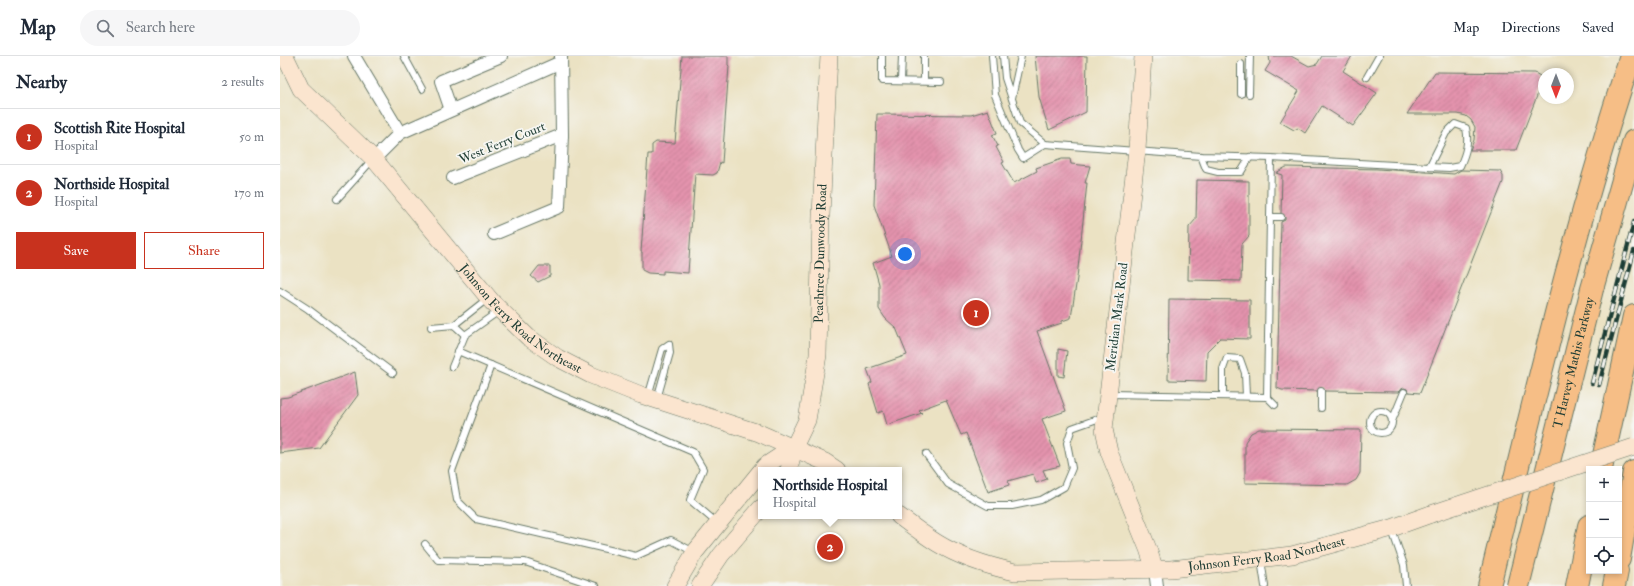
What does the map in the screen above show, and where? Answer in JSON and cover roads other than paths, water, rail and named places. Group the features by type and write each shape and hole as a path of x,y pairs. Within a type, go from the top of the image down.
{"highway":[{"path":"1489,586 1565,275 1598,159 1631,56"},
{"name":"T Harvey Mathis Parkway","path":"1518,586 1594,282 1634,142"},
{"path":"1602,466 1634,316"},
{"path":"1622,541 1634,472"},
{"path":"1577,586 1587,538"},
{"path":"1614,586 1616,574"}],"main road":[{"name":"Johnson Ferry Road Northeast","path":"285,56 301,89 374,159 494,304 528,337 558,358 591,375 652,398 747,428 794,447 826,462 833,467"},
{"name":"Peachtree Dunwoody Road","path":"790,467 794,447 807,420 818,355 821,215 829,56"},
{"name":"Meridian Mark Road","path":"1143,56 1137,150 1105,417 1106,440 1109,452 1148,549 1156,578"},
{"path":"764,467 794,447"},
{"name":"Johnson Ferry Road Northeast","path":"902,518 937,544 965,557 995,568 1016,572 1156,578 1260,558 1292,555 1392,528 1634,447"},
{"path":"675,586 695,552 758,474"},
{"path":"700,586 721,555 758,512"}],"street":[{"path":"354,56 400,133"},
{"path":"451,110 441,81 501,56"},
{"path":"374,159 400,133 561,59 562,135 559,207 494,234"},
{"name":"West Ferry Court","path":"453,178 562,135"}],"lane":[{"path":"404,56 422,89"},
{"path":"882,56 882,81 941,82"},
{"path":"901,81 902,56"},
{"path":"924,56 924,81"},
{"path":"992,56 995,95 1018,150 1023,158 1045,144 1200,156 1272,158 1429,167 1449,168 1460,166 1465,155 1468,138 1466,128 1455,124 1446,133 1429,167"},
{"path":"1003,56 1005,78 1020,123 1045,144"},
{"path":"1012,100 1021,56"},
{"path":"1249,94 1250,56"},
{"path":"1367,77 1379,56"},
{"path":"1241,64 1241,94"},
{"path":"1200,156 1206,169 1218,172 1241,172 1250,157"},
{"path":"1267,397 1272,158"},
{"path":"337,199 361,171 374,159"},
{"path":"1270,217 1281,217"},
{"path":"280,290 308,309 393,373"},
{"path":"431,327 454,325 494,304"},
{"path":"452,367 465,335 494,304"},
{"path":"454,325 465,335"},
{"path":"669,344 670,353 652,398 662,349 669,344"},
{"path":"458,351 693,452 703,469 690,500 719,524"},
{"path":"1223,396 1223,369 1227,358 1240,359 1245,373 1246,396"},
{"path":"491,365 452,471 457,500 476,519 636,556 671,540 695,552"},
{"path":"1321,391 1321,408"},
{"path":"1392,421 1404,392"},
{"path":"1108,394 1267,397 1275,405"},
{"path":"926,454 948,484 988,506 1012,506 1041,500 1064,487 1072,468 1067,443 1072,428 1105,417"},
{"path":"1392,528 1404,565 1406,586"},
{"path":"425,544 438,560 525,562 596,586"},
{"path":"1260,558 1265,586"}],"railway":[{"path":"1592,383 1634,222"},
{"path":"1599,385 1634,251"}],"place":[{"name":"Scottish Rite Hospital","path":"976,313"},
{"name":"Northside Hospital","path":"830,547"}]}
